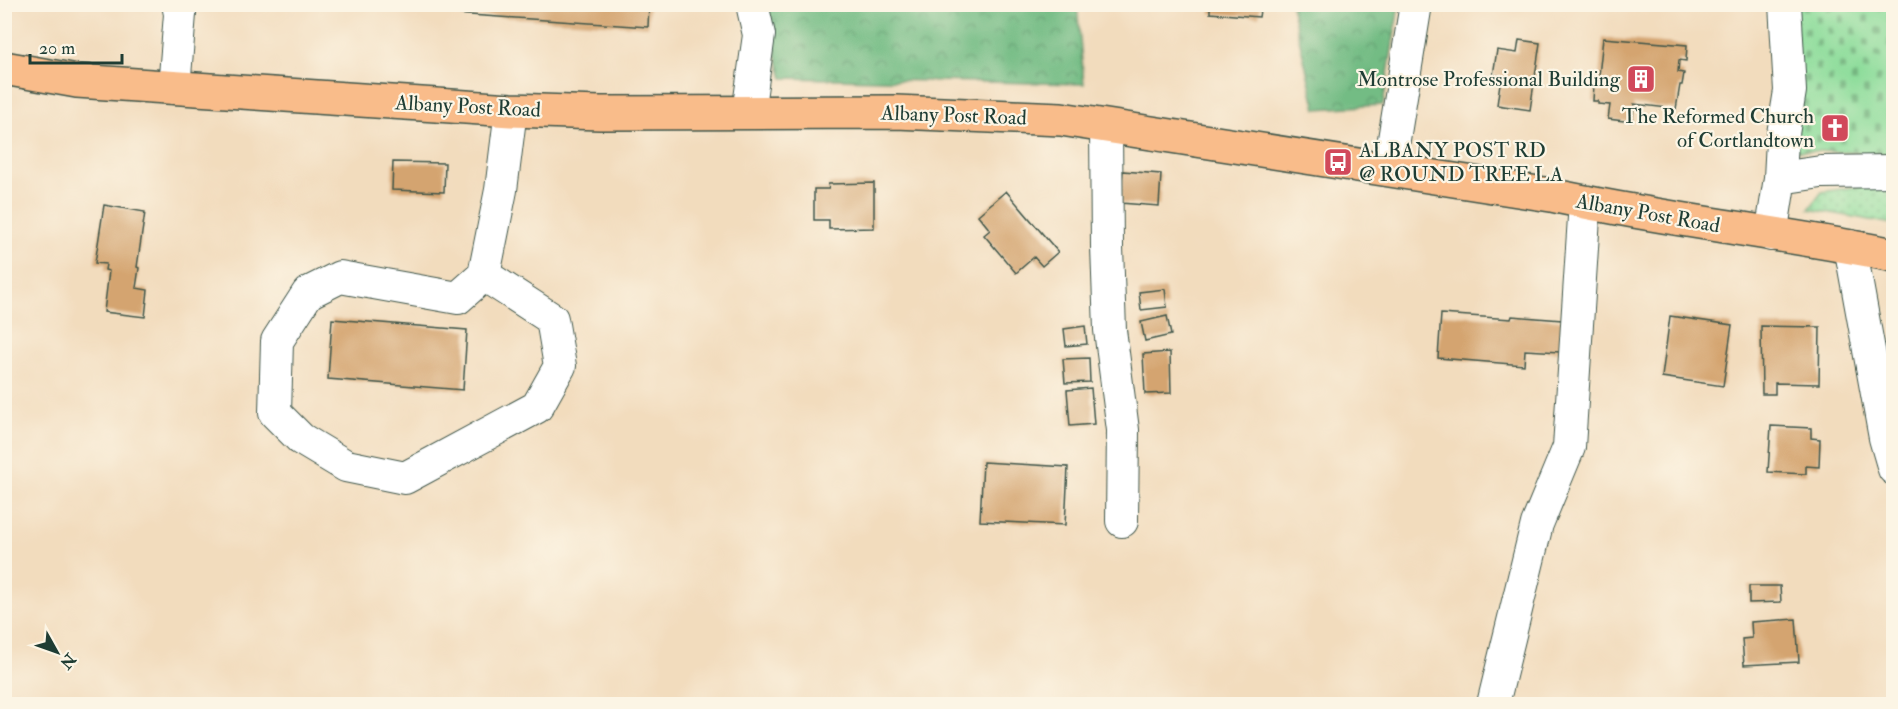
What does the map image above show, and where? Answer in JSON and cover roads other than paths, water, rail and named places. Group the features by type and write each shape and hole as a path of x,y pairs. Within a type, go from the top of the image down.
{"main road":[{"name":"Albany Post Road","path":"4,68 77,81 511,110 600,114 896,112 1061,119 1551,195 1893,255"}],"street":[{"path":"174,88 180,14 178,4"},
{"path":"748,113 759,35 752,4"},
{"path":"1389,170 1416,4"},
{"path":"1771,235 1790,92 1785,4"},
{"path":"484,275 552,319 560,366 537,407 405,478 346,466 301,440 275,412 277,341 308,293 340,277 458,298 484,275 501,190 511,110"},
{"path":"1106,126 1110,330 1123,430 1122,521"},
{"path":"1780,178 1821,172 1893,171"},
{"path":"1493,705 1537,524 1569,447 1585,202"},
{"path":"1850,246 1893,469"}],"place":[{"name":"Montrose Professional Building","path":"1641,79"},
{"name":"The Reformed Church of Cortlandtown","path":"1835,128"},
{"name":"ALBANY POST RD @ ROUND TREE LA","path":"1338,162"}]}
